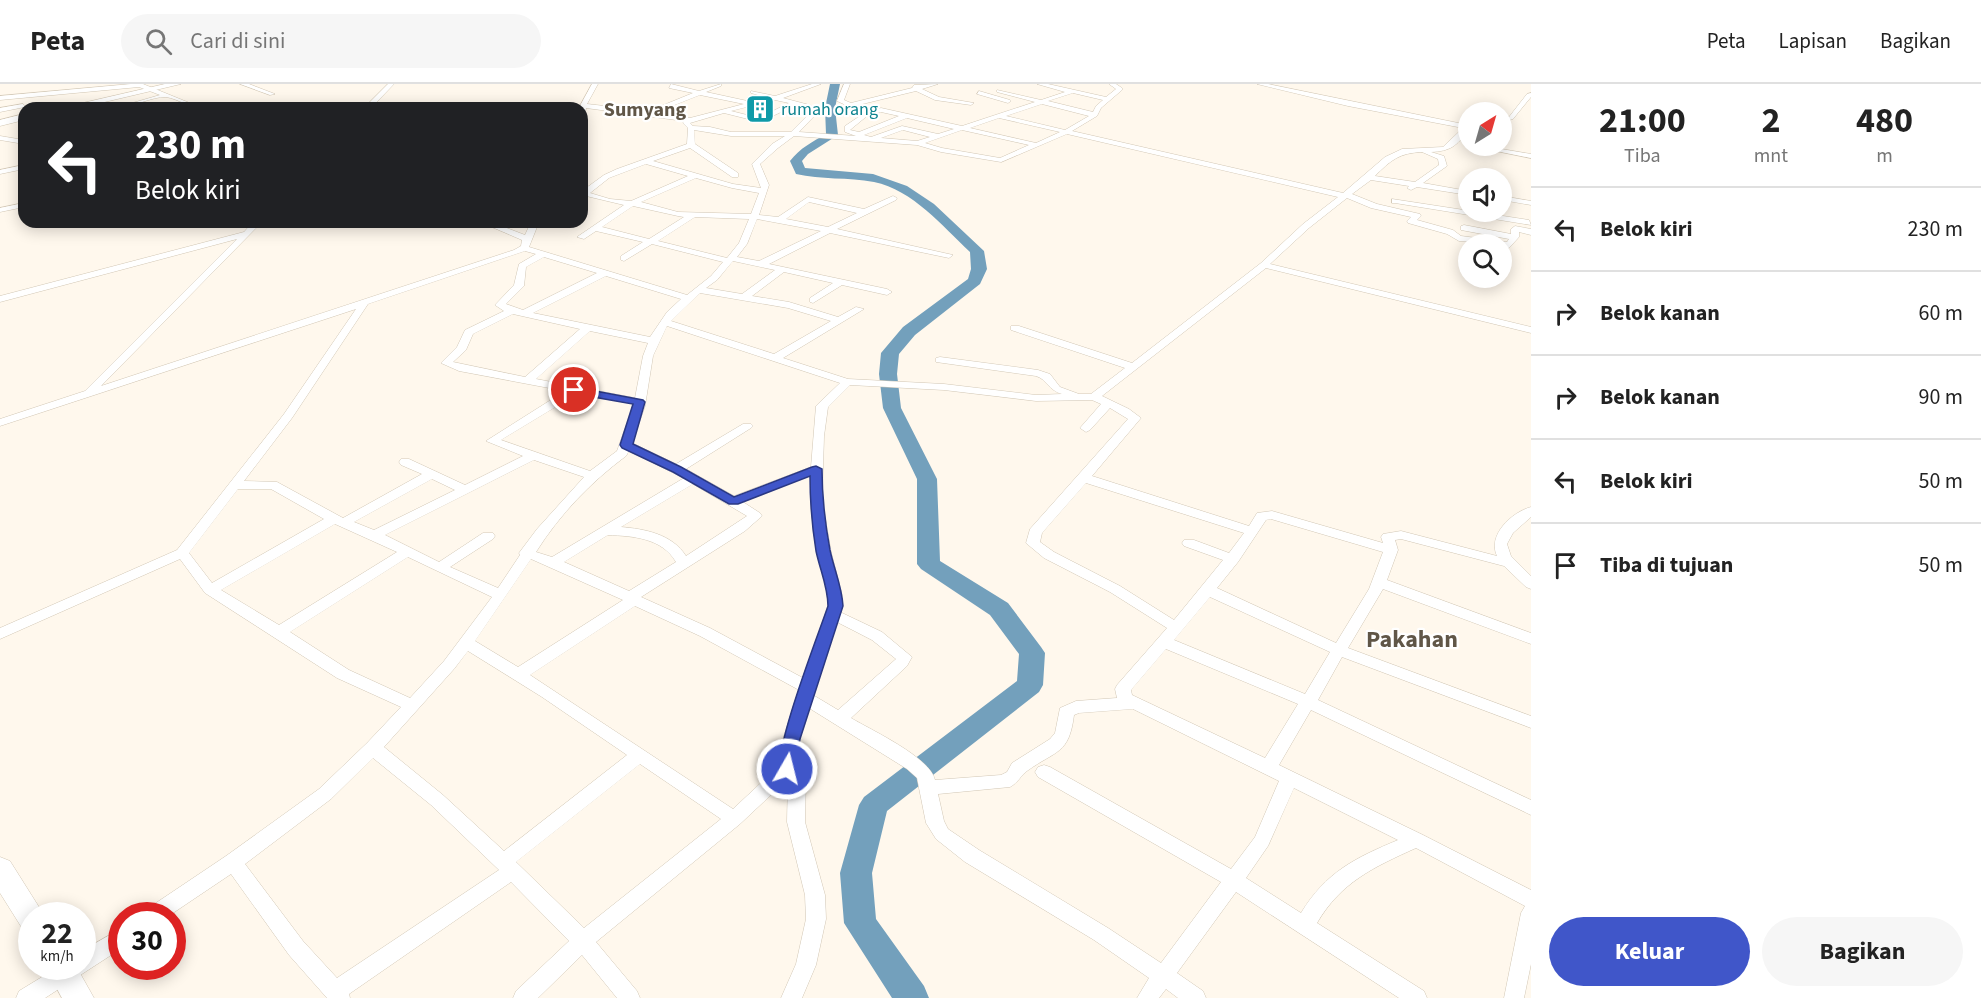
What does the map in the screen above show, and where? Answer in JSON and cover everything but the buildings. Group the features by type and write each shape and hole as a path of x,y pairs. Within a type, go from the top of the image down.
{"main road":[{"path":"93,102 177,84"},
{"path":"0,123 18,118"},
{"path":"0,869 21,902"}],"street":[{"path":"0,98 139,84 184,102"},
{"path":"243,84 272,94"},
{"path":"373,102 391,84"},
{"path":"587,102 595,84"},
{"path":"675,84 671,87 751,104"},
{"path":"792,84 810,88"},
{"path":"691,124 723,111 777,98 818,84"},
{"path":"847,84 840,101 850,105 935,84"},
{"path":"903,84 920,89 937,99 971,103"},
{"path":"1040,84 1107,99"},
{"path":"588,110 650,113 731,134 795,130 876,141 918,143 941,150 999,160 1038,146 1095,115 1098,107 1120,89 1112,84"},
{"path":"1260,84 1320,99 1458,125"},
{"path":"650,113 719,85"},
{"path":"999,91 1095,115"},
{"path":"174,902 234,862 325,794 374,748 466,643 542,532 592,476 616,459 626,445 653,341 670,314 714,278 743,244 765,185 756,164 817,111 815,108 753,92"},
{"path":"918,143 1073,92"},
{"path":"979,93 1026,106"},
{"path":"140,102 166,95"},
{"path":"1512,117 1528,95 1531,95"},
{"path":"12,97 19,102"},
{"path":"760,120 795,103"},
{"path":"668,105 678,108"},
{"path":"0,110 18,108"},
{"path":"689,110 711,115"},
{"path":"893,136 876,141 847,131 847,127 865,115 881,110 1038,146"},
{"path":"723,111 770,122"},
{"path":"858,134 905,116"},
{"path":"998,116 1345,196 1417,216 1429,216 1458,189"},
{"path":"691,124 691,145"},
{"path":"876,141 902,128 937,136"},
{"path":"1,139 18,135"},
{"path":"1,139 18,141"},
{"path":"1086,428 1096,400 1134,367 1264,265 1306,226 1369,177 1388,159 1405,151 1445,148 1458,139"},
{"path":"588,189 594,182 691,145"},
{"path":"691,145 735,175"},
{"path":"1386,209 1413,185 1443,166 1442,158 1423,151"},
{"path":"1512,153 1531,156"},
{"path":"648,162 732,186 764,191"},
{"path":"0,172 18,168"},
{"path":"581,237 632,204 694,176"},
{"path":"1369,177 1458,191"},
{"path":"588,194 605,200 678,214 755,216 779,220 949,255"},
{"path":"761,264 893,198"},
{"path":"779,220 808,199 865,212"},
{"path":"1417,216 1411,221 1450,232 1459,238 1503,245 1512,243 1516,229 1530,203 1512,200"},
{"path":"1395,201 1531,232"},
{"path":"0,210 18,206"},
{"path":"624,258 694,214"},
{"path":"1464,228 1516,229 1531,224"},
{"path":"87,394 253,228"},
{"path":"495,228 545,253 688,298"},
{"path":"0,423 364,302 526,244 533,228"},
{"path":"596,228 730,260 761,264 887,292"},
{"path":"0,299 248,233"},
{"path":"545,253 520,268 519,286 500,304 512,311 653,341"},
{"path":"1264,265 1531,330"},
{"path":"744,297 782,270"},
{"path":"525,313 606,273"},
{"path":"813,300 839,283"},
{"path":"699,290 797,307 839,320"},
{"path":"0,634 182,553 288,416 364,302"},
{"path":"777,357 859,309"},
{"path":"512,311 469,332 462,348 446,363 459,368 526,382 639,402"},
{"path":"665,322 777,357 847,382 914,385 1036,398 1096,400"},
{"path":"526,382 586,328"},
{"path":"1015,328 1134,367"},
{"path":"940,360 1038,373 1046,376 1056,389 1096,400 1133,415 1135,418 1035,532 1033,543 1049,555 1115,589 1177,628"},
{"path":"524,998 582,941 790,771 791,739 810,698 833,614 835,596 824,552 816,499 820,411 826,401 847,382"},
{"path":"574,390 493,440 495,443 592,476"},
{"path":"677,469 747,426"},
{"path":"519,674 633,598 682,562 740,528 755,516 677,469 626,445"},
{"path":"374,535 532,456"},
{"path":"405,462 464,489"},
{"path":"733,501 816,469"},
{"path":"210,590 432,474"},
{"path":"1084,478 1252,531"},
{"path":"553,562 692,479"},
{"path":"235,485 269,484 340,521 501,595"},
{"path":"1531,511 1503,536 1500,543 1508,563 1531,584"},
{"path":"1391,550 1272,515 1262,516 1233,559 1177,628 1123,689 1123,695 1132,704 1417,840 1531,900"},
{"path":"605,531 635,531 648,535 679,554 682,562"},
{"path":"1268,768 1309,703 1379,582 1391,550 1388,537 1396,534 1508,563"},
{"path":"440,568 488,536"},
{"path":"1190,543 1233,559"},
{"path":"279,632 407,552"},
{"path":"182,553 210,590 343,674 411,705"},
{"path":"526,553 553,562 633,598 760,660 922,776 1004,782 1013,777 1018,768 1056,744 1064,735 1066,712 1076,707 1132,704"},
{"path":"1379,582 1531,639"},
{"path":"1208,590 1338,650 1531,722"},
{"path":"833,614 877,636 904,657 902,662 840,718"},
{"path":"1164,642 1429,756 1531,808"},
{"path":"466,643 519,674 734,819"},
{"path":"374,748 437,800 548,904 630,998"},
{"path":"234,862 296,948 337,995 507,867 640,754"},
{"path":"790,771 797,776 796,822 815,895 816,919 806,965 791,998"},
{"path":"1044,772 1233,880 1417,998"},
{"path":"922,776 935,823 942,834 972,856 1101,934 1196,998"},
{"path":"1147,998 1262,841 1289,778"},
{"path":"1305,925 1317,903 1333,885 1391,850 1417,840"},
{"path":"1521,988 1531,913"},
{"path":"26,998 60,980"}],"waterway":[{"path":"835,84 830,108 832,135 804,151 796,161 800,171 873,178 903,188 930,207 977,251 979,269 975,281 909,331 890,353 888,374 892,408 927,479 929,564 999,609 1032,653 1030,685 874,805 856,873 860,923 912,998"}],"place":[{"name":"rumah orang","path":"760,109"}],"district":[{"name":"Sumyang","path":"645,110"},
{"name":"Pakahan","path":"1412,639"}],"route":[{"path":"574,390 639,402 626,445 677,469 733,501 816,469 816,499 835,606 791,739 787,769"}]}
